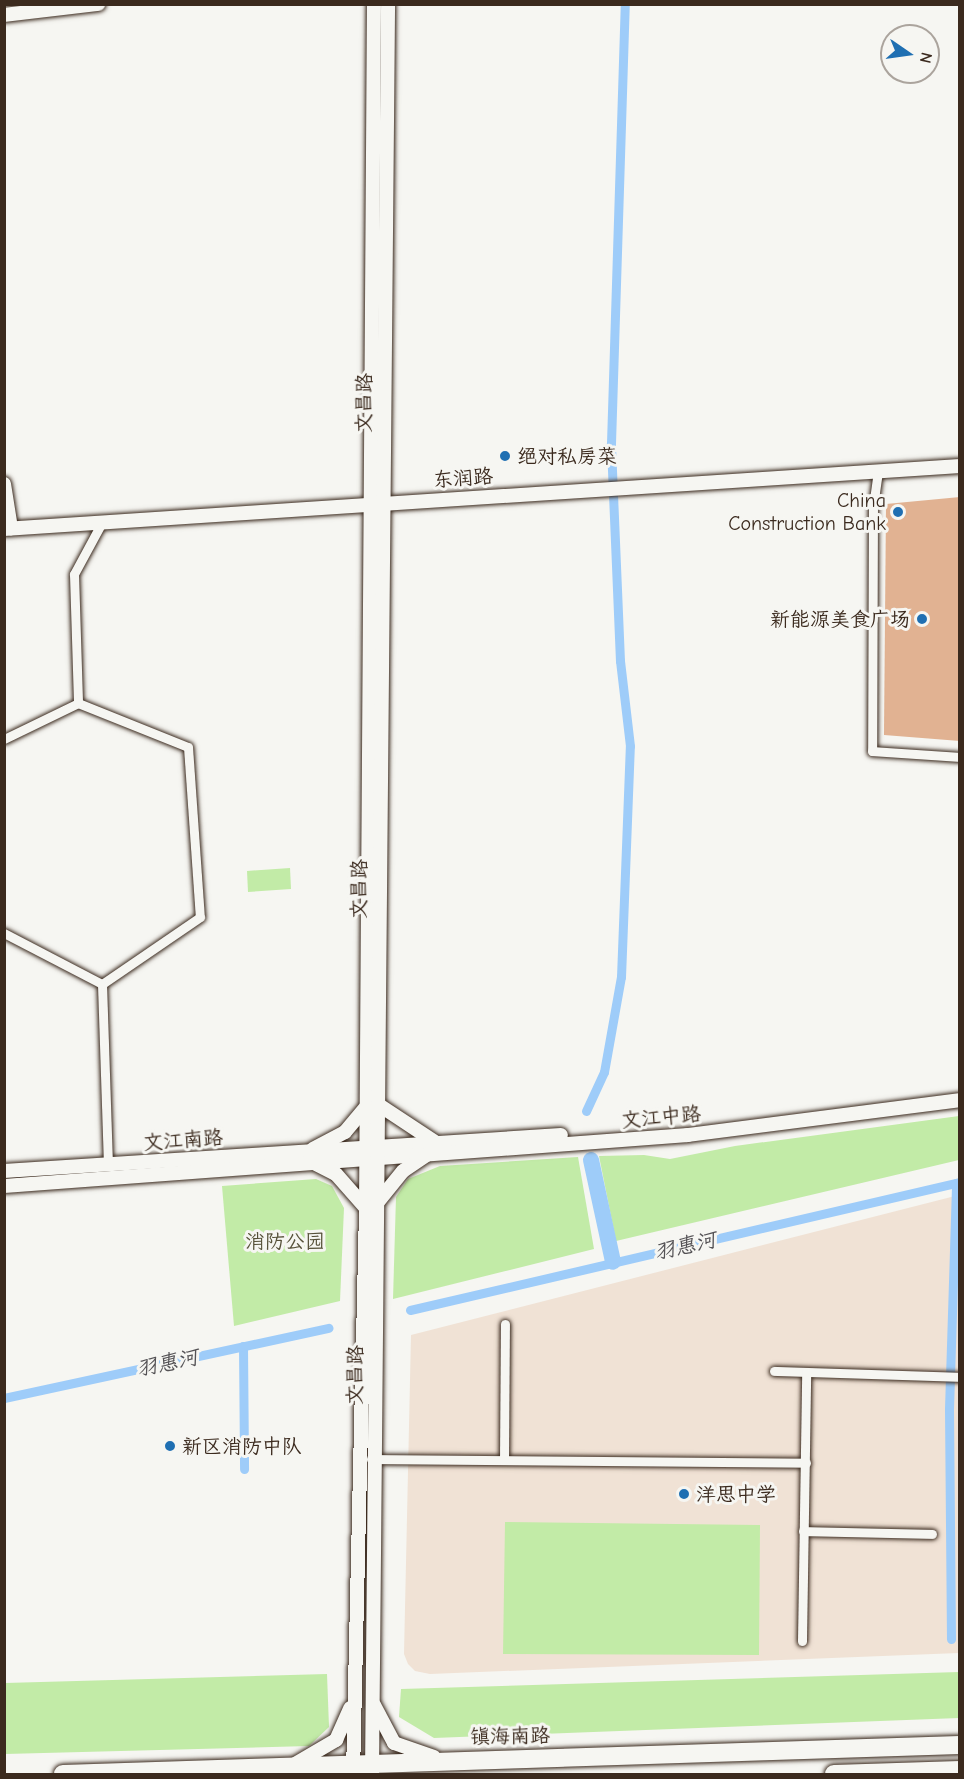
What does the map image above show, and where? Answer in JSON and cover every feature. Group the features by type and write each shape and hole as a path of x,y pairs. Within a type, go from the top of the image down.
{"highway":[{"name":"镇海南路","path":"63,1774 292,1766 362,1768 448,1760 960,1745"},
{"path":"834,1774 960,1770"}],"main road":[{"path":"4,15 98,4"},
{"name":"文昌路","path":"375,4 378,503"},
{"name":"文昌路","path":"362,1768 371,1698 373,1459 371,1206 364,1153 370,1105 378,503 388,4"},
{"name":"东润路","path":"8,529 100,526 378,503 960,466"},
{"path":"4,484 8,529"},
{"name":"文江中路","path":"364,1153 670,1128 874,1106 960,1090"},
{"name":"文江中路","path":"432,1148 688,1135 960,1100"},
{"path":"370,1105 432,1148 403,1171 371,1206 336,1174 311,1157 345,1132 370,1105"},
{"name":"文昌路","path":"362,1768 356,1683 359,1461 371,1206 379,1152 370,1105"},
{"name":"文江南路","path":"4,1186 364,1153"},
{"name":"文江南路","path":"4,1171 108,1164 311,1157"},
{"path":"292,1766 336,1740 356,1683"},
{"path":"371,1698 394,1743 448,1760"}],"street":[{"path":"878,471 873,505 872,751 960,757"},
{"path":"78,703 74,574 100,526"},
{"path":"4,739 78,703 188,747 200,917 102,984"},
{"path":"4,933 102,984"},
{"path":"102,984 108,1164"},
{"path":"504,1460 505,1324"},
{"path":"774,1371 903,1377 960,1377"},
{"path":"802,1641 806,1373"},
{"path":"359,1461 373,1459 806,1463"},
{"path":"803,1531 932,1534"}],"shaded area":[{"name":"洋思中学","path":"959,1195 959,1653 430,1674 415,1671 408,1664 404,1654 411,1335"}],"green space":[{"path":"290,868 291,889 248,892 247,871"},
{"path":"959,1116 959,1160 616,1241 599,1156 644,1155 670,1159 735,1146"},
{"path":"578,1157 594,1249 393,1299 396,1197 408,1179 440,1166"},
{"name":"消防公园","path":"316,1179 332,1186 344,1208 340,1301 234,1326 222,1186"},
{"path":"505,1522 760,1525 759,1655 503,1654"},
{"path":"959,1672 959,1718 434,1738 399,1717 401,1689"},
{"path":"327,1674 329,1727 309,1746 5,1754 5,1683"}],"building":[{"name":"新能源美食广场","path":"960,497 960,741 884,735 886,504"}],"waterway":[{"path":"586,1111 604,1072 621,977 630,746 620,661 611,443 625,4"},
{"path":"591,1160 613,1262"},
{"name":"羽惠河","path":"410,1310 960,1182"},
{"path":"951,1639 949,1409 956,1183"},
{"name":"羽惠河","path":"4,1398 329,1328"},
{"path":"243,1346 244,1469"}],"place":[{"name":"绝对私房菜","path":"505,456"},
{"name":"China Construction Bank","path":"898,512"},
{"name":"新能源美食广场","path":"922,619"},
{"name":"新区消防中队","path":"170,1446"},
{"name":"洋思中学","path":"684,1494"}]}
